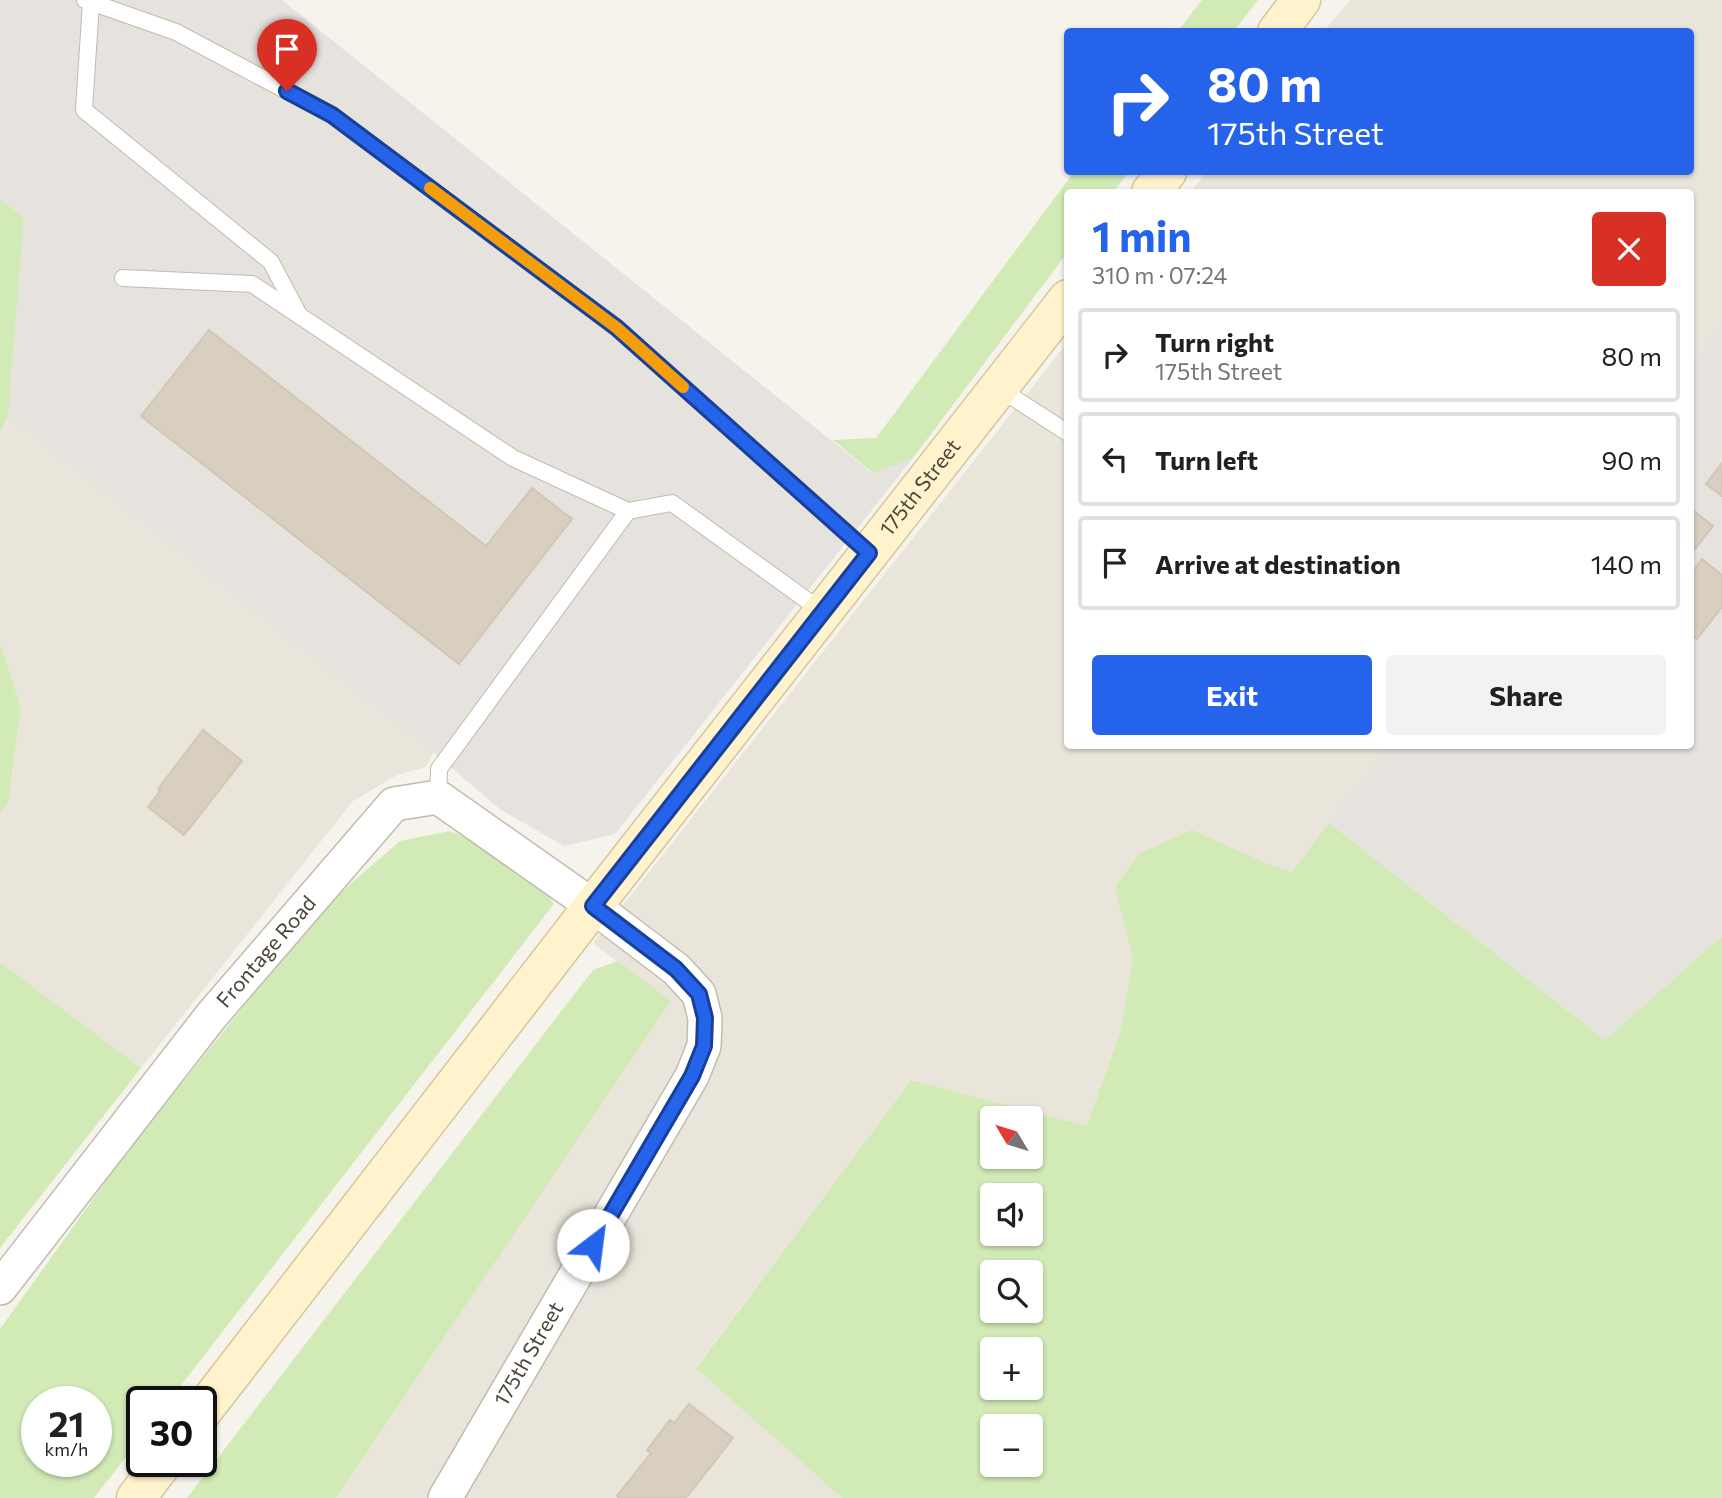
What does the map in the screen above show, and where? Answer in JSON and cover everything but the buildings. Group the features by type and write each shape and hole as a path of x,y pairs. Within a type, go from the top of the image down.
{"street":[{"path":"1280,28 1301,0"},
{"path":"1153,189 1165,175"},
{"name":"175th Street","path":"217,1392 1064,304"},
{"path":"438,797 593,906"},
{"name":"Frontage Road","path":"0,1288 212,1015 394,804 438,797"},
{"name":"175th Street","path":"445,1498 692,1076 704,1046 705,1018 699,994 676,969 593,906"},
{"path":"136,1498 152,1477"}],"lane":[{"path":"301,317 271,262 84,110 88,1 176,32 332,115 617,328 869,553"},
{"path":"123,278 252,285 513,458 628,511 672,503 824,611"},
{"path":"998,388 1064,430"},
{"path":"438,797 439,769 628,511"}],"shaded area":[{"path":"0,0 282,0 872,473 913,458 615,834 564,846 501,810 434,753 8,416 24,218 0,199"},
{"path":"1350,0 1722,0 1722,325 1694,361 1694,189 1193,189 1205,175 1694,175 1694,28 1327,28"},
{"path":"1722,325 1722,936 1605,1040 1329,823 1388,749 1694,749 1694,361"},
{"path":"1064,347 1064,749 1388,749 1292,872 1268,864 1115,887 1133,959 1121,1030 1087,1126 1043,1114 1043,1106 1010,1106 911,1080 696,1367 842,1498 336,1498 670,1002 593,943"},
{"path":"8,416 434,753 425,767 397,775 353,801 141,1068 0,962 0,813 8,803 21,708 0,643 0,433"}],"green space":[{"path":"1202,0 1258,0 1236,28 1180,28"},
{"path":"1072,175 1127,175 1115,189 1064,189 1064,257 913,458 873,473 833,440 876,438"},
{"path":"0,199 24,218 8,416 0,433"},
{"path":"0,643 21,708 8,803 0,813"},
{"path":"1329,823 1605,1040 1722,936 1722,1498 842,1498 696,1368 911,1080 1010,1106 980,1106 980,1169 1043,1169 1043,1114 1087,1126 1121,1030 1133,959 1115,888 1138,854 1192,830 1292,872"},
{"path":"450,831 503,853 537,878 554,904 180,1386 126,1386 126,1457 112,1475 112,1386 21,1386 21,1477 110,1477 94,1498 0,1498 0,1329 121,1160 275,967 333,899 400,841"},
{"path":"618,961 671,1001 336,1498 187,1498 203,1477 217,1477 217,1459 593,970"},
{"path":"0,962 141,1068 0,1248"}],"slow traffic":[{"path":"430,188 617,328 683,387"}],"route":[{"path":"287,91 332,115 617,328 869,553 593,906 676,969 699,994 705,1018 704,1046 692,1076 593,1245"}]}
